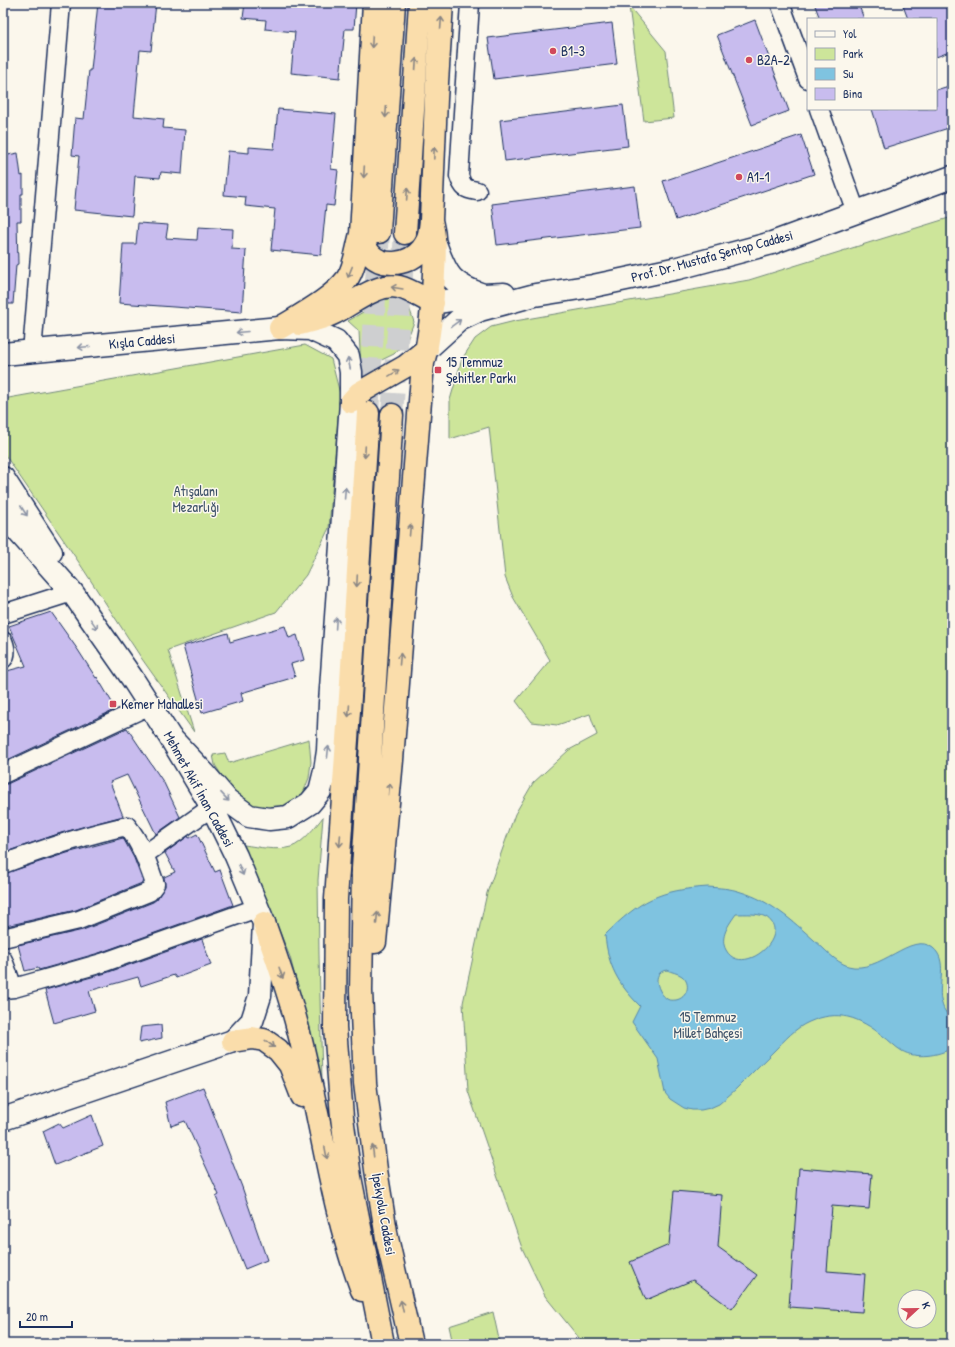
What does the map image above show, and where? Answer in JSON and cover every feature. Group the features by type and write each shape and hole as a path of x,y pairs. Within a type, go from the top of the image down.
{"highway":[{"path":"374,3 369,253 376,259 384,262 396,263 410,260 422,249 428,239 431,220 442,3"},
{"path":"280,328 334,293 348,278 353,263 370,233 394,3"},
{"path":"405,233 420,3"},
{"path":"365,1083 373,960 392,760 423,363 427,348 433,303 436,246 431,220"},
{"path":"280,328 309,322 330,315 345,308 362,297 385,287 399,287 433,303"},
{"path":"382,1340 350,1177 342,1118 335,1027 336,899 351,682 359,392 406,366 427,348"},
{"path":"365,1083 361,991 363,869 392,415"},
{"path":"260,915 283,978 299,1033 350,1259 382,1340"},
{"path":"233,1041 252,1038 264,1040 278,1050 290,1065 302,1096 321,1130"},
{"name":"İpekyolu Caddesi","path":"365,1083 376,1170 387,1238 411,1344"}],"main road":[{"name":"Prof. Dr. Mustafa Şentop Caddesi","path":"535,295 593,286 678,268 772,243 952,177"},
{"path":"436,246 443,266 453,280 461,286 483,295"},
{"path":"433,303 483,295 510,293 535,295"},
{"path":"427,348 459,320 480,310 535,295"},
{"name":"Kışla Caddesi","path":"3,354 280,328 310,329 336,342 348,356 359,407 330,703 328,751 320,791 310,803 288,817 269,819 249,816 227,800 170,737"},
{"path":"3,478 50,551 72,592"},
{"name":"Mehmet Akif İnan Caddesi","path":"3,511 15,528 72,592 150,705 212,807 236,856 260,915"},
{"path":"3,1119 233,1041 252,1021 260,996 260,915"}],"street":[{"path":"32,352 60,3"},
{"path":"470,3 459,176 466,189 476,191"},
{"path":"780,3 807,76"},
{"path":"819,110 856,212"},
{"path":"3,614 72,592"},
{"path":"3,641 5,657 3,659"},
{"path":"3,774 150,705"},
{"path":"144,855 212,807"},
{"path":"3,864 30,854 126,826 133,834 144,855 155,884 149,892 79,920 3,938"},
{"path":"3,960 8,988 102,963 260,915"}],"green space":[{"path":"629,6 666,51 674,118 644,121"},
{"name":"15 Temmuz Millet Bahçesi","path":"952,217 952,1344 584,1344 545,1296 522,1248 468,1091 463,1003 487,893 515,814 533,783 569,750 597,735 590,714 557,725 532,722 516,701 550,660 513,597 505,577 489,427 450,439 450,400 462,359 475,339 491,327 515,321 749,280"},
{"path":"398,298 409,307 414,322 407,340 394,354 361,370 359,331 348,321 383,300"},
{"name":"Atışalanı Mezarlığı","path":"305,345 331,359 340,394 329,528 306,575 276,612 168,650 194,732 142,659 78,561 3,452 3,399"},
{"path":"309,739 311,762 309,778 300,801 282,809 262,811 237,799 215,765 213,755 225,753 229,763"},
{"path":"323,817 318,880 322,1082 290,957 244,845 274,849 291,847 304,839"},
{"path":"493,1312 500,1344 453,1344 449,1326"}],"water":[{"path":"708,887 729,889 761,900 789,919 834,958 848,966 860,967 872,964 915,944 924,944 933,948 938,953 941,965 941,1001 944,1010 953,1024 952,1048 934,1055 914,1055 897,1048 874,1029 857,1020 839,1016 820,1018 809,1022 795,1031 719,1104 701,1110 684,1108 670,1099 665,1093 658,1059 632,1022 640,1006 632,998 615,974 606,946 605,935 617,923 640,905 663,894 691,888","holes":["736,914 763,916 766,917 773,925 774,934 770,943 753,957 743,960 733,958 726,950 724,945 724,936 728,926","667,970 679,974 687,983 687,990 680,999 668,1000 659,988 657,978 662,972"]}],"building":[{"path":"98,3 156,3 151,51 140,50 134,116 164,119 163,128 185,130 182,174 161,172 160,178 135,176 132,216 74,210 79,156 72,155 75,118 84,119"},
{"path":"245,3 356,3 354,29 345,29 340,78 291,73 295,32 265,29 266,20 243,18"},
{"path":"814,3 858,3 864,18 820,18"},
{"path":"902,3 946,3 952,19 952,51 937,57 937,18 908,18"},
{"name":"B2A-2","path":"755,20 789,111 752,125 717,35"},
{"name":"B1-3","path":"612,23 617,64 494,79 488,38"},
{"path":"952,85 952,127 884,148 872,110 937,110 937,90"},
{"path":"623,105 628,146 505,161 500,120"},
{"path":"278,109 336,114 331,169 338,170 334,206 326,205 321,255 271,250 275,209 245,206 246,197 224,195 228,151 249,153 249,147 274,149"},
{"name":"A1-1","path":"801,135 814,174 676,220 663,181"},
{"path":"18,153 21,176 23,175 23,194 21,194 21,221 17,221 18,264 16,265 13,304 3,304 3,156"},
{"path":"635,186 640,228 497,245 492,204"},
{"path":"138,223 168,225 166,238 197,240 198,227 233,229 232,249 246,250 242,312 119,303 123,244 136,244"},
{"path":"51,612 96,678 97,677 116,709 3,762 3,672 26,666 9,626"},
{"path":"285,626 289,638 297,635 304,660 291,664 295,677 241,693 243,701 202,713 183,646 228,633 230,642"},
{"path":"127,728 164,783 180,817 156,834 127,775 110,782 123,816 61,833 3,853 3,784 7,784"},
{"path":"197,834 215,872 220,870 233,905 99,953 39,970 38,968 25,971 18,945 83,930 153,902 157,899 165,886 164,877 175,872 165,853 188,836 189,838"},
{"path":"123,838 134,858 143,882 142,883 76,910 6,926 3,916 3,874 67,853"},
{"path":"202,939 211,965 176,978 174,975 141,986 138,977 89,991 95,1011 54,1023 45,990 106,973"},
{"path":"161,1025 162,1038 139,1043 141,1027"},
{"path":"203,1087 242,1187 267,1260 245,1269 216,1197 219,1195 185,1121 171,1126 165,1102"},
{"path":"92,1115 103,1146 55,1165 43,1131 59,1123 63,1128"},
{"path":"799,1168 872,1174 869,1209 832,1206 827,1271 865,1274 862,1312 789,1307"},
{"path":"674,1191 722,1195 718,1247 757,1275 732,1309 693,1280 646,1300 630,1262 669,1245"}],"tunnel":[{"path":"368,413 379,232"},
{"path":"392,415 405,233"}],"place":[{"name":"B1-3","path":"553,51"},
{"name":"B2A-2","path":"749,60"},
{"name":"A1-1","path":"739,177"},
{"name":"15 Temmuz Şehitler Parkı","path":"438,370"},
{"name":"Kemer Mahallesi","path":"113,704"}]}
